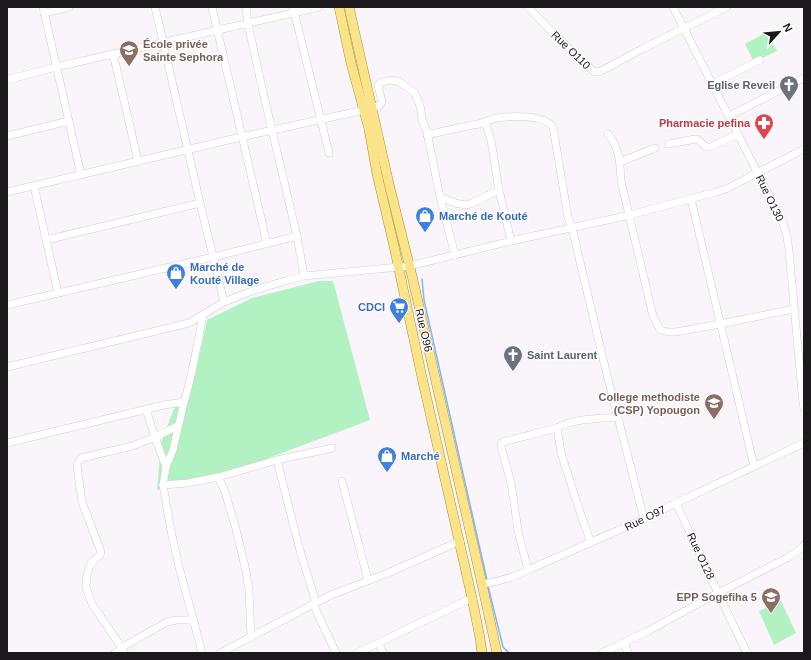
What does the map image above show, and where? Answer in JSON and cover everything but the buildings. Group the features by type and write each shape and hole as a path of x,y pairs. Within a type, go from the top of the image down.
{"main road":[{"name":"Rue O96","path":"339,7 351,63 368,109 389,184 482,584 490,625 498,653"},
{"name":"Rue O96","path":"349,7 368,109 369,129 377,174 460,541 482,653"}],"street":[{"path":"70,7 43,10 81,175"},
{"path":"154,7 224,302"},
{"path":"212,7 266,244"},
{"path":"246,7 248,24 272,131 298,236 304,276"},
{"path":"7,80 163,42 248,24 293,10 319,7"},
{"name":"Rue O110","path":"528,7 571,50 597,72 684,28"},
{"name":"Rue O130","path":"673,7 782,221 787,236 804,408"},
{"path":"684,28 727,7"},
{"path":"293,10 329,152"},
{"path":"113,54 138,161"},
{"path":"712,84 760,60"},
{"path":"729,116 804,78"},
{"path":"7,192 379,106 382,102 378,85 390,80 398,81 414,92 420,106 440,197 455,255"},
{"path":"427,135 497,118 525,116 548,122 553,127 568,217 644,519"},
{"path":"7,136 69,121"},
{"path":"485,122 491,140 499,190 511,241"},
{"path":"608,134 616,146 620,162 621,181 653,316 662,331 676,332 794,309"},
{"path":"669,144 697,139 706,147 711,147 738,134"},
{"path":"620,162 655,148"},
{"path":"7,368 183,325 224,302 268,286 304,276 409,266 691,199 728,188 804,149"},
{"path":"34,186 58,293"},
{"path":"440,197 465,205 499,190"},
{"path":"691,199 754,466"},
{"path":"46,240 200,203"},
{"path":"7,305 298,236"},
{"path":"202,653 179,567 163,485 166,467 173,450 188,388 203,315"},
{"path":"7,443 146,409 184,402"},
{"path":"146,409 166,467"},
{"path":"528,570 518,531 511,483 501,444 503,442 589,419 618,417"},
{"path":"123,651 92,604 86,587 87,574 91,563 99,556 101,552 82,502 77,466 81,458 132,446 155,438 178,426"},
{"path":"557,428 561,453 591,542"},
{"name":"Rue O97","path":"482,584 496,583 528,570 644,519 804,443"},
{"path":"163,485 188,483 218,477 277,460 332,448"},
{"path":"277,460 298,547 315,604 336,653"},
{"path":"218,477 224,489 235,525 246,571 249,591 251,637"},
{"path":"342,481 368,580"},
{"name":"Rue O128","path":"676,503 747,653"},
{"path":"220,653 331,595 399,569 460,541"},
{"path":"602,653 787,558 804,545"},
{"path":"357,653 472,598"},
{"path":"115,653 123,651 167,622 176,620 193,620"},
{"path":"379,643 383,653"},
{"path":"624,643 628,653"}],"green space":[{"path":"767,32 777,51 754,62 745,44"},
{"path":"319,281 333,281 370,420 250,465 157,490 161,443 173,411 195,375 207,320 252,298"},
{"path":"781,601 796,633 774,645 759,611"}],"waterway":[{"path":"422,279 424,300 487,580"},
{"path":"488,586 503,647 509,653"}],"place":[{"name":"École privée Sainte Sephora","path":"129,67"},
{"name":"Eglise Reveil","path":"789,102"},
{"name":"Pharmacie pefina","path":"764,140"},
{"name":"Marché de Kouté","path":"425,233"},
{"name":"Marché de Kouté Village","path":"176,290"},
{"name":"CDCI","path":"399,324"},
{"name":"Saint Laurent","path":"513,372"},
{"name":"College methodiste (CSP) Yopougon","path":"714,420"},
{"name":"Marché","path":"387,473"},
{"name":"EPP Sogefiha 5","path":"771,614"}]}
